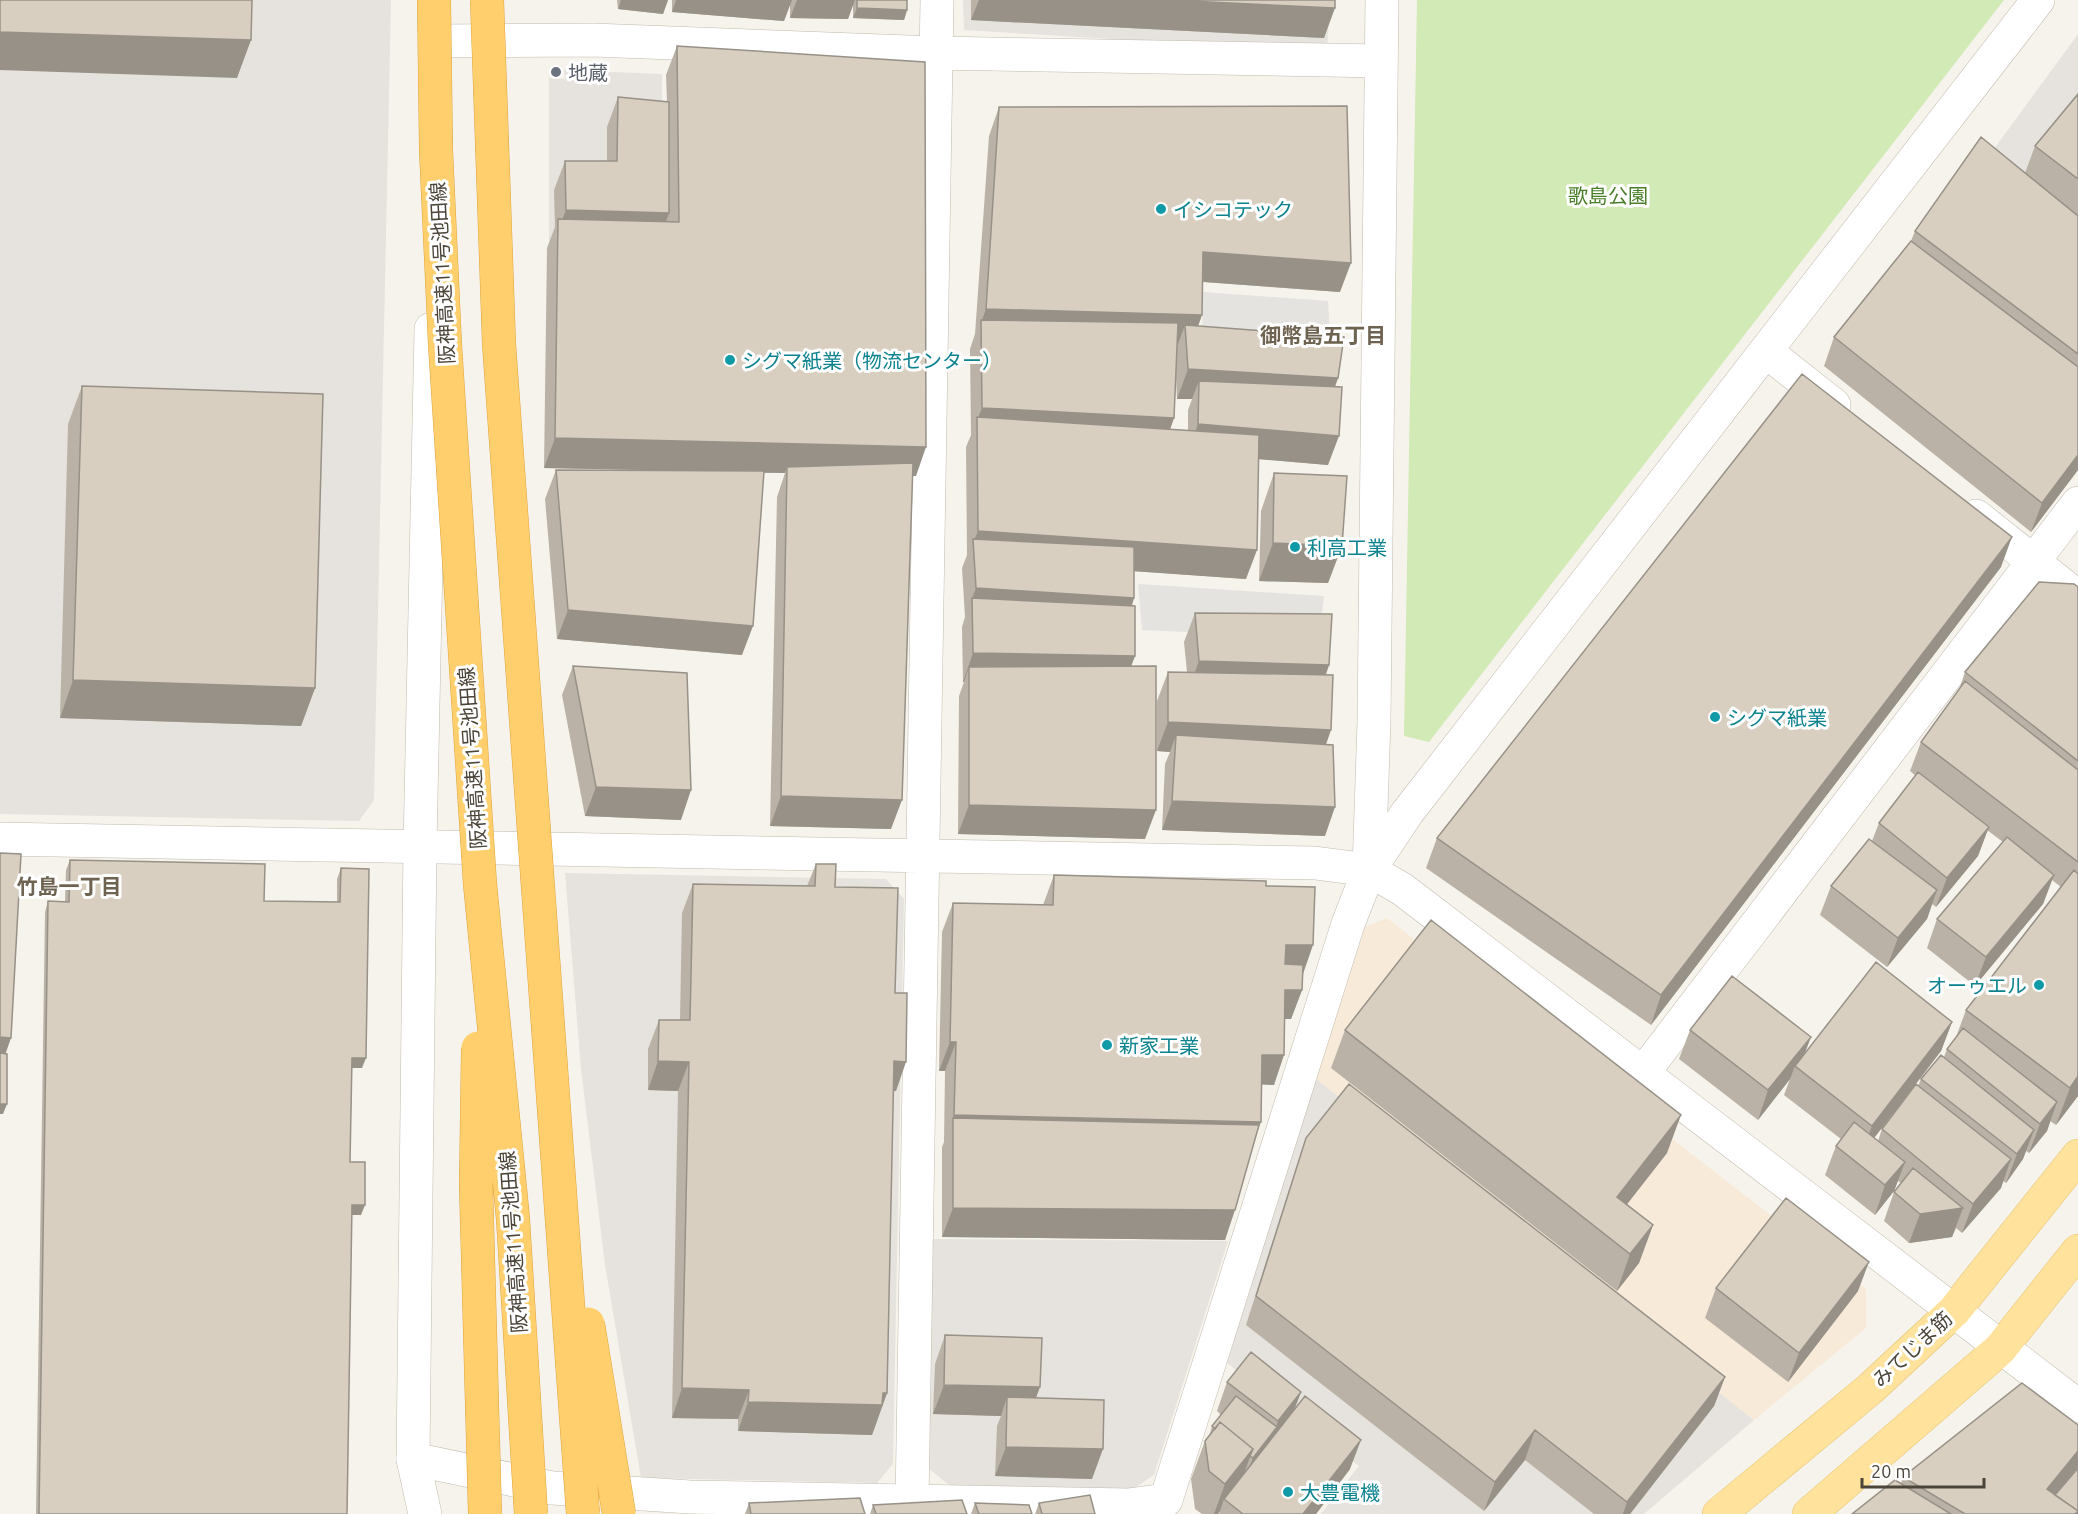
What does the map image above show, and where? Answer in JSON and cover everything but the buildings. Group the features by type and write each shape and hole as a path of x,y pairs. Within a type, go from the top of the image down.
{"highway":[{"name":"阪神高速11号池田線","path":"434,0 436,150 445,333 480,884 513,1219 531,1514"},
{"path":"487,0 499,344 583,1514"},
{"path":"480,884 476,1185 485,1514"},
{"path":"554,1112 619,1514"}],"main road":[{"name":"みてじま筋","path":"1719,1514 1870,1389 1954,1311 2078,1156"},
{"path":"1809,1514 2000,1349 2078,1251"}],"street":[{"path":"416,1514 413,1459 420,846 438,0"},
{"path":"912,1502 937,0"},
{"path":"1369,870 1374,721 1382,0"},
{"path":"413,1459 552,1488 690,1497 1171,1507 1348,924 1369,870 1407,813 2038,0"},
{"path":"438,41 593,40 936,53 1381,61"},
{"path":"1767,352 1859,424"},
{"path":"1950,496 2078,597"},
{"path":"1643,1073 2078,503"},
{"path":"0,839 923,854 1315,863 1369,870 1402,889 1954,1311 2000,1349 2078,1406"},
{"path":"413,1459 425,1514"},
{"path":"413,1459 439,1514"}],"shaded area":[{"path":"0,0 391,0 374,800 359,821 0,814"},
{"path":"963,0 1330,0 1327,52 964,30"},
{"path":"2078,34 2078,237 1983,164"},
{"path":"564,70 662,74 663,246 549,244 549,78 565,79"},
{"path":"1203,292 1328,301 1331,353 1202,345"},
{"path":"1138,584 1324,596 1319,638 1142,630"},
{"path":"565,873 886,879 904,899 893,1464 877,1483 641,1478 605,1265 581,1069"},
{"path":"1387,918 1866,1289 1866,1328 1754,1420 1316,1079 1365,927"},
{"path":"1316,1079 1754,1420 1644,1514 1321,1514 1359,1466 1227,1363"},
{"path":"933,1239 1228,1241 1154,1475 1133,1489 949,1485 928,1468"}],"green space":[{"name":"歌島公園","path":"1417,0 2004,0 1429,742 1404,736"}],"place":[{"name":"地蔵","path":"556,72"},
{"name":"イシコテック","path":"1161,209"},
{"name":"シグマ紙業（物流センター）","path":"730,360"},
{"name":"利高工業","path":"1295,547"},
{"name":"シグマ紙業","path":"1715,717"},
{"name":"オーゥエル","path":"2039,985"},
{"name":"新家工業","path":"1107,1045"},
{"name":"大豊電機","path":"1288,1492"}],"district":[{"name":"御幣島五丁目","path":"1323,335"},
{"name":"竹島一丁目","path":"69,886"}]}
